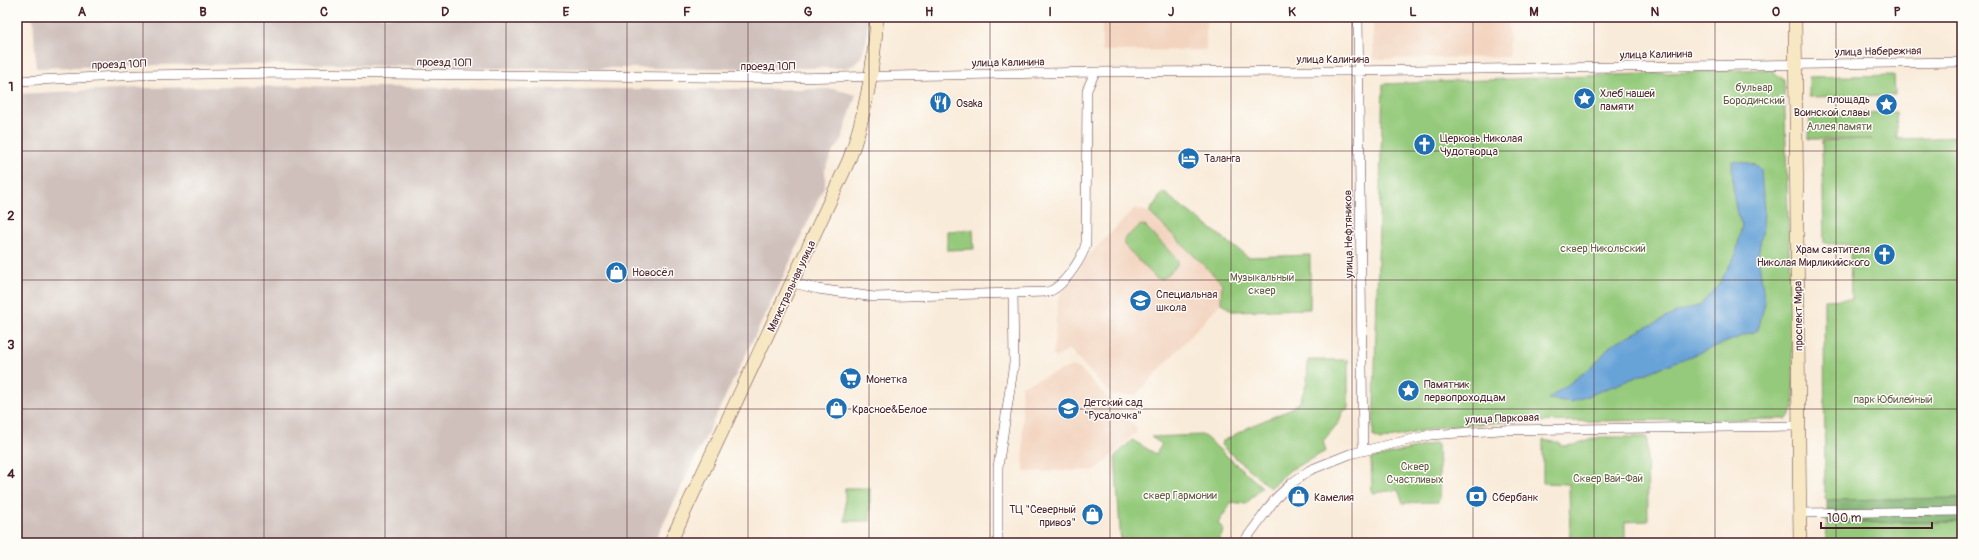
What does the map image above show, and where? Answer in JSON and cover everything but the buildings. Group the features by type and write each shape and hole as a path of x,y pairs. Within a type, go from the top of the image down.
{"main road":[{"name":"Магистральная улица","path":"670,543 849,160 860,129 870,77 877,17"},
{"name":"проспект Мира","path":"1794,17 1800,543"}],"street":[{"name":"улица Нефтяников","path":"1358,17 1363,451"},
{"name":"улица Набережная","path":"1795,64 1962,62"},
{"name":"улица Калинина","path":"870,77 1095,72 1358,71 1795,64"},
{"name":"проезд 10П","path":"17,81 140,75 295,72 788,78 870,77"},
{"path":"792,283 818,289 865,296 1047,292 1058,288 1085,249 1087,236 1087,90 1095,72"},
{"path":"998,543 998,467 1014,363 1013,293"},
{"name":"улица Парковая","path":"1243,543 1269,507 1292,483 1320,466 1363,451 1430,435 1469,431 1799,426"},
{"path":"1800,514 1962,511"}],"shaded area":[{"path":"33,17 868,17 866,42 861,57 854,65 843,68 458,68 328,64 159,65 36,68"},
{"path":"1102,17 1206,17 1206,50 1102,51"},
{"path":"1373,17 1508,17 1509,57 1373,59"},
{"path":"304,86 530,89 834,89 856,95 840,144 833,151 825,169 825,184 780,284 654,543 17,543 17,94 137,88"},
{"name":"Специальная школа","path":"1135,208 1149,212 1222,283 1221,303 1136,395 1112,395 1069,349 1056,358 1053,355 1058,298 1089,255"},
{"name":"Детский сад \"Русалочка\"","path":"1072,366 1080,369 1138,430 1097,470 1024,472 1021,386"}],"green space":[{"name":"сквер Никольский","path":"1770,69 1784,80 1794,409 1787,419 1503,422 1441,427 1380,440 1373,436 1383,84"},
{"name":"Аллея памяти","path":"1894,75 1895,95 1809,97 1809,77"},
{"name":"парк Юбилейный","path":"1896,112 1897,139 1962,137 1962,498 1827,500 1825,498 1824,300 1851,299 1850,245 1824,243 1822,141 1871,139 1809,139 1810,114"},
{"name":"Музыкальный сквер","path":"1163,192 1248,257 1310,255 1310,309 1232,311 1221,303 1222,283 1149,212"},
{"path":"1141,225 1145,226 1178,260 1177,266 1163,279 1156,278 1124,245 1124,239"},
{"path":"973,230 974,249 947,250 947,231"},
{"path":"1308,360 1348,360 1348,409 1344,410 1339,422 1323,441 1326,451 1290,470 1270,488 1221,445 1223,441 1253,425 1287,411 1300,402 1307,382"},
{"name":"сквер Гармонии","path":"1203,435 1262,487 1246,504 1232,502 1218,523 1224,530 1218,543 1121,543 1115,456 1132,440 1156,454 1162,444 1151,437"},
{"name":"Сквер Вай-Фай","path":"1600,437 1647,437 1648,521 1625,522 1625,543 1570,543 1569,484 1543,483 1543,440 1560,443 1560,446 1577,445 1578,443"},
{"name":"Сквер Счастливых","path":"1436,443 1438,445 1440,498 1438,502 1403,503 1398,490 1372,493 1371,459"},
{"path":"845,488 870,488 870,521 845,521"},
{"path":"1962,498 1962,522 1827,523 1827,500"},
{"path":"1962,522 1962,543 1826,543 1827,523"}],"water":[{"path":"1732,161 1751,164 1761,169 1764,211 1763,228 1758,255 1765,303 1758,330 1572,402 1548,399 1593,366 1612,344 1680,311 1699,306 1718,286 1736,254 1742,225 1736,210"}],"place":[{"name":"Хлеб нашей памяти","path":"1585,99"},
{"name":"Osaka","path":"941,103"},
{"name":"площадь Воинской славы","path":"1886,105"},
{"name":"Церковь Николая Чудотворца","path":"1424,144"},
{"name":"Таланга","path":"1188,158"},
{"name":"Храм святителя Николая Мирликийского","path":"1885,255"},
{"name":"Новосёл","path":"616,272"},
{"name":"Специальная школа","path":"1140,300"},
{"name":"Монетка","path":"850,379"},
{"name":"Памятник первопроходцам","path":"1409,390"},
{"name":"Детский сад \"Русалочка\"","path":"1069,408"},
{"name":"Красное&Белое","path":"836,409"},
{"name":"Камелия","path":"1298,497"},
{"name":"Сбербанк","path":"1477,497"},
{"name":"ТЦ \"Северный привоз\"","path":"1092,515"}],"park label":[{"name":"бульвар Бородинский","path":"1754,93"}]}
